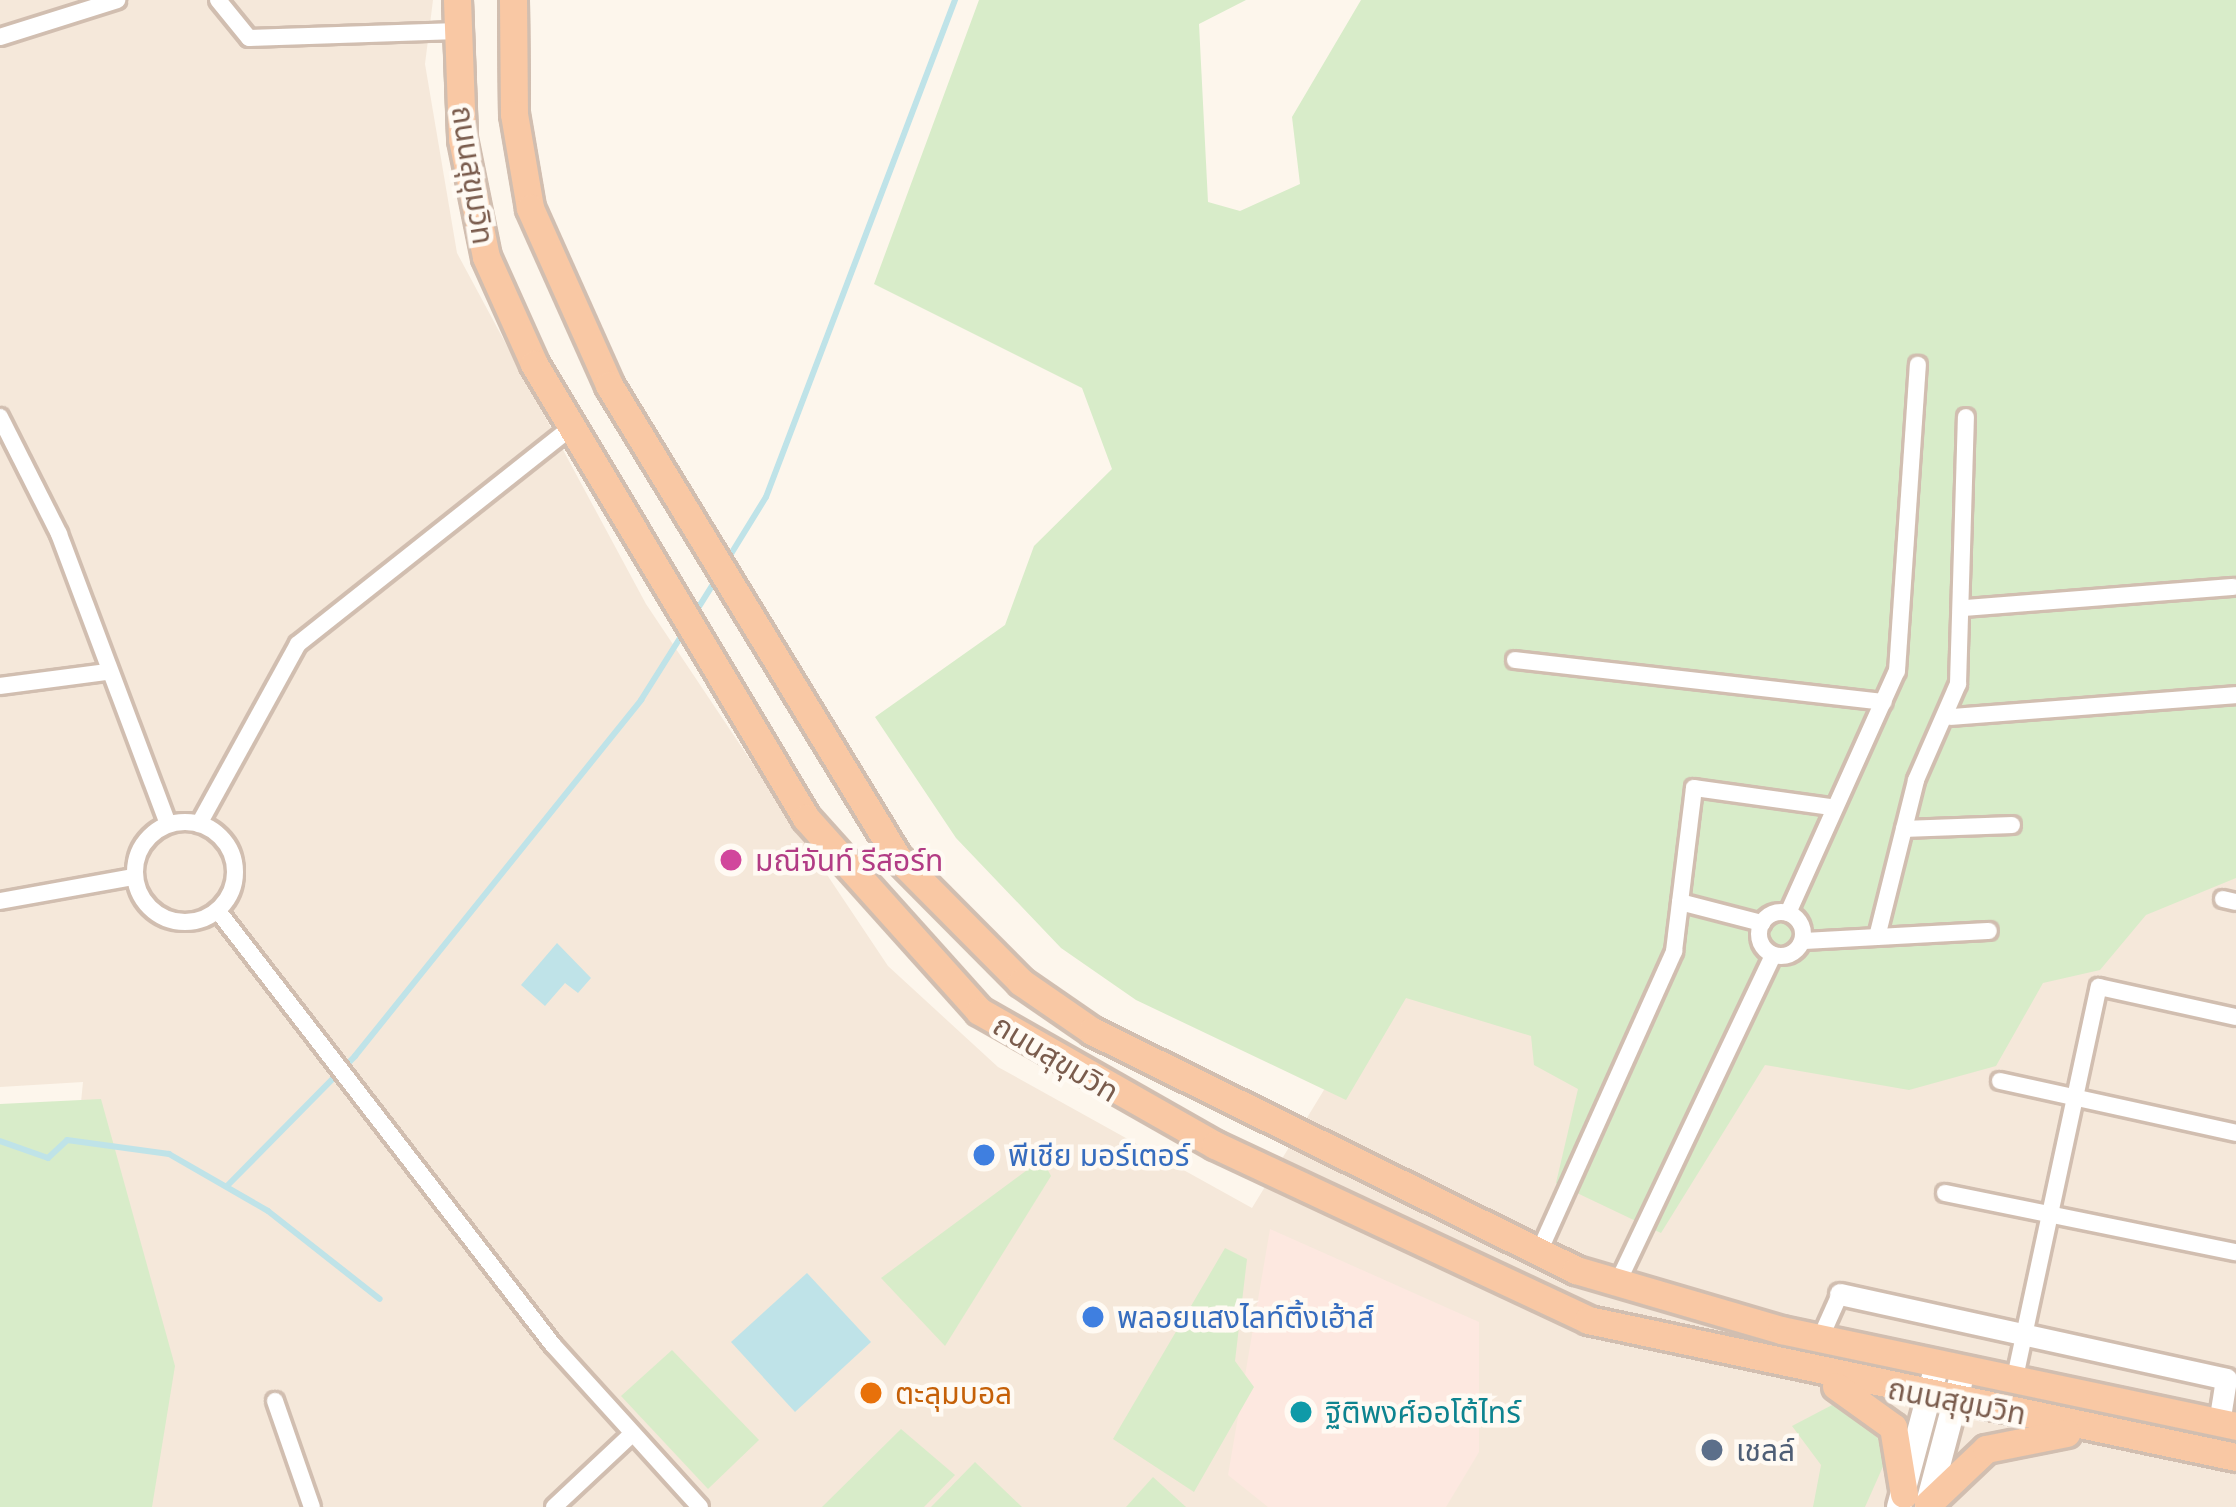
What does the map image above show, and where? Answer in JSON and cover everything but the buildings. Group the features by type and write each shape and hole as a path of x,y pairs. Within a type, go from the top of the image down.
{"highway":[{"name":"ถนนสุขุมวิท","path":"457,0 461,140 486,256 572,427 806,818 979,1011 1080,1076 1588,1320 1801,1370 1946,1383 2014,1382 2228,1425"},
{"name":"ถนนสุขุมวิท","path":"513,0 514,114 530,208 608,385 852,791 956,926 1092,1031 1539,1252 1617,1284 1820,1339 2106,1431 2236,1457"},
{"path":"1318,1191 1333,1150"},
{"path":"1801,1370 1893,1427 1915,1503 1965,1462 2003,1441 2106,1431"}],"main road":[{"path":"1915,1503 1946,1383"}],"street":[{"path":"0,37 117,0"},
{"path":"218,0 249,38 458,31"},
{"path":"1680,902 1762,923 1788,913 1831,806 1884,701 1902,644 1918,365"},
{"path":"1877,937 1904,829 1951,717 1965,608 1966,417"},
{"path":"199,824 320,621 572,427"},
{"path":"1,429 59,534 106,672 168,824"},
{"path":"1965,608 2233,586"},
{"path":"1515,660 1884,701"},
{"path":"0,686 106,672"},
{"path":"1951,717 2236,695"},
{"path":"1539,1252 1674,951 1694,788 1831,806"},
{"path":"134,877 144,842 168,824 199,824 235,865 218,911"},
{"path":"1904,829 2012,825"},
{"path":"134,877 168,921 218,911"},
{"path":"0,901 134,877"},
{"path":"218,911 352,1089 630,1436 700,1507"},
{"path":"1788,913 1803,941"},
{"path":"1762,923 1773,955"},
{"path":"1617,1284 1773,955 1803,941 1989,931"},
{"path":"2014,1382 2099,987 2236,1018"},
{"path":"2000,1081 2236,1133"},
{"path":"1945,1192 2236,1252"},
{"path":"1820,1339 1840,1294 2226,1379 2228,1425"},
{"path":"275,1401 312,1507"},
{"path":"554,1507 630,1436"}],"shaded area":[{"path":"0,0 433,0 425,64 457,253 646,604 888,966 998,1067 1252,1208 1394,975 2236,829 2236,1507 121,1507 70,1213 83,1082 0,1087"},
{"path":"1270,1229 1479,1322 1479,1452 1446,1507 1268,1507 1228,1475"}],"green space":[{"path":"979,0 1246,0 1199,24 1208,202 1240,211 1300,184 1292,117 1361,0 2236,0 2236,878 2146,915 2100,970 2043,983 1996,1066 1909,1090 1765,1065 1661,1233 1556,1183 1578,1089 1534,1065 1531,1036 1406,998 1346,1100 1136,1000 1061,948 956,838 875,717 1005,625 1034,546 1112,469 1082,388 874,284"},
{"path":"101,1099 175,1366 152,1507 0,1507 0,1104"},
{"path":"1042,1159 1051,1176 945,1346 881,1278"},
{"path":"1225,1248 1247,1259 1235,1361 1254,1387 1194,1492 1113,1439"},
{"path":"672,1350 759,1440 708,1489 621,1396"},
{"path":"1834,1404 1855,1408 1889,1453 1865,1507 1813,1507 1821,1465 1792,1426"},
{"path":"901,1429 955,1475 924,1507 822,1507"},
{"path":"975,1462 1022,1507 931,1507"},
{"path":"1153,1477 1186,1507 1126,1507"}],"water":[{"path":"557,943 591,978 578,993 565,983 545,1006 521,985"},
{"path":"807,1273 871,1342 795,1412 731,1342"}],"waterway":[{"path":"726,562 766,497 955,0"},
{"path":"695,613 716,579"},
{"path":"228,1185 355,1056 641,700 685,630"},
{"path":"0,1141 48,1158 67,1140 169,1154 268,1211 380,1299"}],"place":[{"name":"มณีจันท์ รีสอร์ท","path":"731,860"},
{"name":"พีเชีย มอร์เตอร์","path":"984,1155"},
{"name":"พลอยแสงไลท์ติ้งเฮ้าส์","path":"1093,1317"},
{"name":"ตะลุมบอล","path":"871,1393"},
{"name":"ฐิติพงศ์ออโต้ไทร์","path":"1301,1412"},
{"name":"เชลล์","path":"1712,1450"}]}
